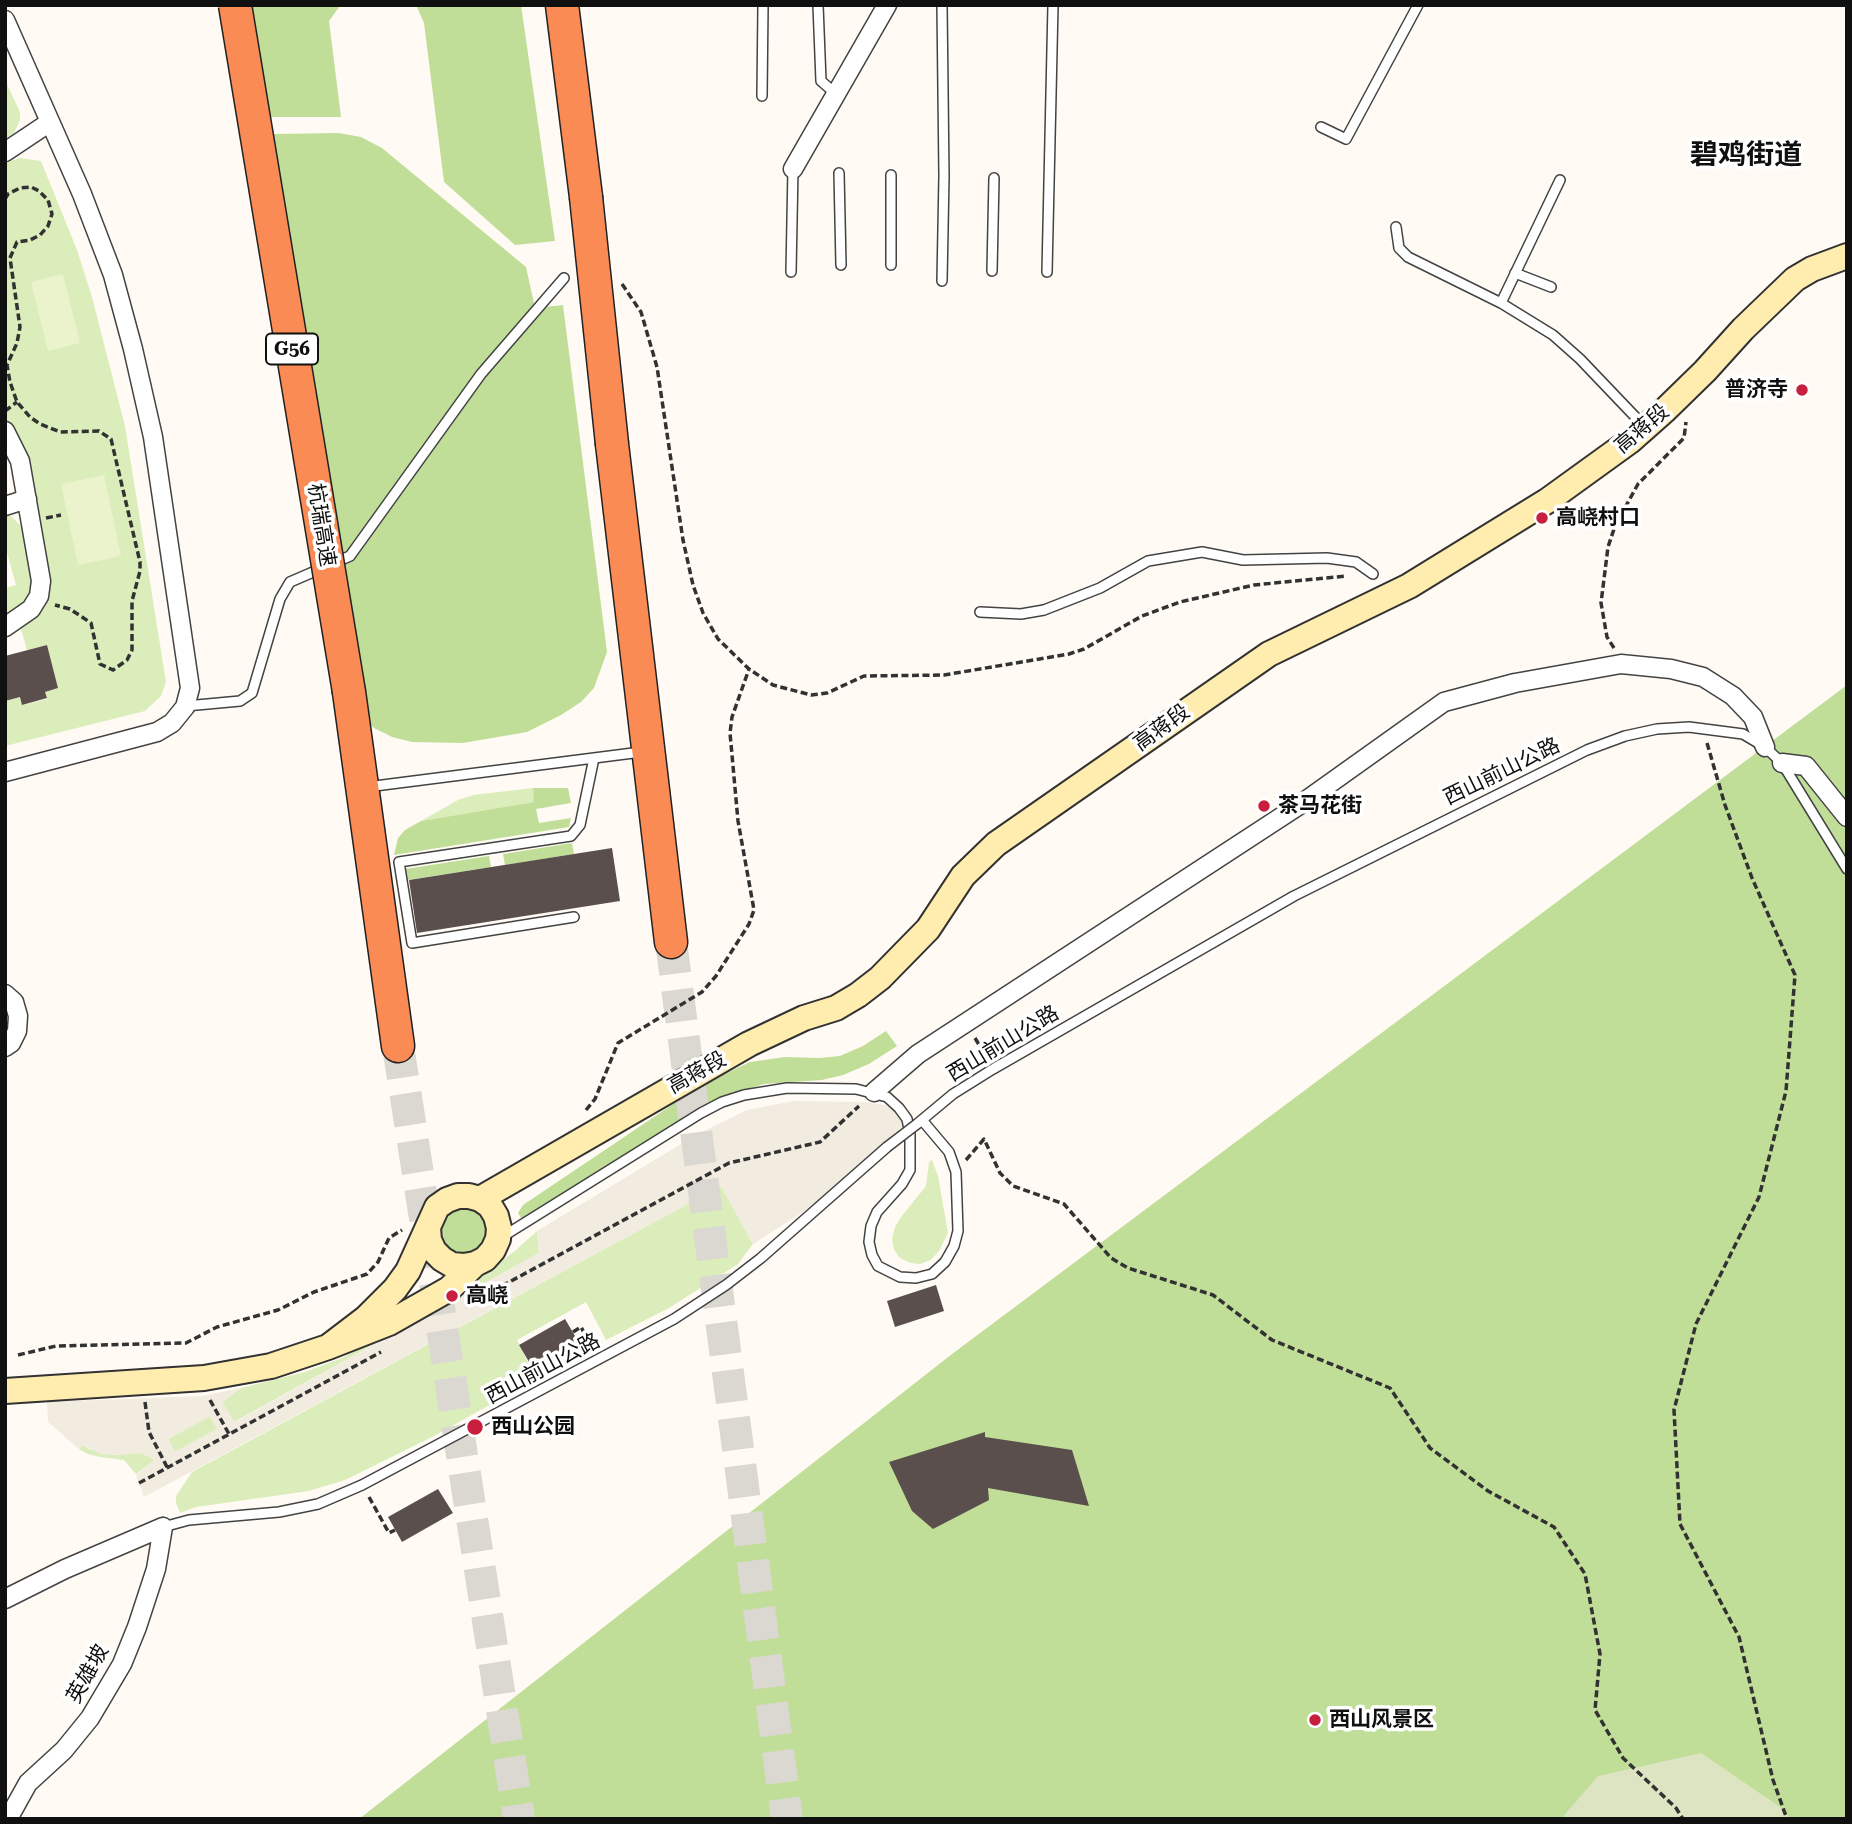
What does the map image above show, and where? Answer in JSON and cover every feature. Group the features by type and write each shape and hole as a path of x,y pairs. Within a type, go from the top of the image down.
{"highway":[{"name":"杭瑞高速","path":"234,5 349,692 398,1046"},
{"path":"565,14 612,444 671,942"}],"main road":[{"name":"高蒋段","path":"480,1199 749,1044 804,1018 836,1008 858,995 880,978 928,929 963,876 996,844 1269,654 1409,586 1547,501 1646,427 1795,279 1812,269 1847,256"},
{"path":"328,1347 366,1318 395,1289 408,1271 418,1227 447,1200 469,1196 480,1199 490,1206 499,1228 494,1250 485,1259 464,1266 452,1265 442,1259 418,1227"},
{"path":"5,1391 204,1378 271,1366 389,1323 449,1289 475,1264"}],"street":[{"path":"793,169 887,5"},
{"path":"5,20 82,194 113,275 153,437 190,674 190,688 185,706 172,723 158,732 5,772"},
{"path":"5,152 50,122"},
{"path":"5,431 20,461 41,581 37,600 31,609 5,627"},
{"path":"5,506 27,499"},
{"path":"874,1092 918,1054 1301,804 1444,702 1516,683 1621,664 1671,669 1703,677 1733,696 1753,717 1765,747"},
{"path":"1782,763 1806,765 1847,817"},
{"path":"5,993 14,1002 18,1016 17,1031 10,1044 5,1047"},
{"path":"5,1598 163,1527"},
{"name":"英雄坡","path":"8,1819 28,1783 64,1751 90,1718 122,1664 156,1570 163,1527"}],"lane":[{"path":"234,5 323,568"},
{"path":"762,96 763,5"},
{"path":"818,5 821,81 835,93"},
{"path":"942,5 942,281"},
{"path":"1047,272 1053,5"},
{"path":"1321,127 1346,139 1418,5"},
{"path":"791,272 793,169"},
{"path":"839,173 841,265"},
{"path":"891,175 891,265"},
{"path":"992,271 995,178"},
{"path":"1501,303 1560,180"},
{"path":"1396,227 1399,248 1408,257 1501,303 1553,335 1646,427"},
{"path":"1515,273 1551,288"},
{"path":"185,706 240,701 252,693 280,599 290,582 351,556 481,373 564,278"},
{"path":"980,612 1021,614 1044,610 1100,588 1148,561 1202,552 1242,560 1327,558 1356,562 1373,574"},
{"name":"西山前山公路","path":"163,1527 189,1520 279,1512 318,1504 362,1485 674,1319 761,1258 887,1147 953,1094 993,1069 1294,896 1574,756 1625,736 1657,729 1702,727 1743,734 1765,747 1782,763 1847,869"},
{"path":"362,788 648,751"},
{"path":"574,917 412,943 399,862 571,836 580,825 594,758"},
{"path":"498,1239 722,1102 744,1095 787,1088 856,1089 887,1097 899,1108 907,1119 911,1148 910,1170 902,1184 877,1212 871,1226 869,1242 872,1255 878,1266 901,1277 916,1278 932,1274 945,1262 954,1246 958,1231 956,1172 950,1153 919,1122"}],"path":[{"path":"5,199 20,188 31,187 48,200 52,214 48,226 40,235 17,242 10,258 20,327 8,365 17,401 30,417 60,432 93,429 107,434 111,439 140,562 132,601 132,650 127,660 113,670 106,669 97,658 91,623 70,609 37,600"},
{"path":"614,278 621,283 641,312 657,367 683,540 692,585 703,614 718,639 750,669 773,685 811,695 827,693 864,676 944,675 1069,654 1142,616 1180,603 1254,586 1373,574"},
{"path":"1638,666 1621,654 1608,637 1601,603 1608,547 1615,526 1637,484 1684,438 1689,386"},
{"path":"5,411 17,401"},
{"path":"594,1132 586,1111 595,1099 618,1043 702,992 716,976 749,923 754,909 738,821 730,733 732,717 750,669"},
{"path":"1702,727 1725,805 1752,878 1794,975 1786,1091 1759,1197 1696,1324 1674,1410 1680,1524 1739,1637 1773,1780 1787,1819"},
{"path":"966,1023 993,1069"},
{"path":"461,1308 729,1163 820,1142 874,1092"},
{"path":"956,1172 984,1139 1000,1173 1013,1186 1064,1204 1111,1258 1128,1268 1213,1295 1272,1340 1390,1388 1430,1448 1488,1491 1554,1527 1585,1574 1600,1654 1595,1710 1623,1758 1676,1808 1683,1819"},
{"path":"18,1355 56,1346 186,1343 217,1327 278,1310 314,1292 367,1274 378,1262 389,1238 418,1227"},
{"path":"573,1332 581,1327 599,1359"},
{"path":"139,1483 388,1348"},
{"path":"143,1383 149,1432 167,1468"},
{"path":"207,1395 229,1434"},
{"path":"362,1485 389,1532 395,1530"}],"green space":[{"path":"252,5 350,5 340,6 329,21 341,117 270,117"},
{"path":"416,5 521,5 555,241 515,245 444,182 424,23"},
{"path":"5,80 20,112 20,120 14,133 5,139"},
{"path":"339,133 361,137 382,148 526,267 535,308 563,305 607,652 594,688 581,702 527,732 463,743 412,742 392,737 374,728 364,719 359,708 273,134"},
{"path":"20,158 41,161 77,250 92,297 125,426 166,682 161,696 145,711 5,746 5,701 20,697 23,705 47,699 45,692 58,688 47,645 27,650 20,626 42,607 29,463 5,418 5,163"},
{"path":"63,274 80,343 48,351 31,282"},
{"path":"104,475 121,556 78,565 61,484"},
{"path":"5,515 12,517 20,525 25,537 34,588 31,597 5,620 5,588 16,585 5,545"},
{"path":"1847,685 1847,1819 359,1819 952,1354"},
{"path":"533,788 535,802 421,821 458,800 473,795"},
{"path":"533,788 568,788 571,803 536,809 539,823 571,818 569,827 394,855 398,838 405,830 421,821 534,802"},
{"path":"572,843 574,854 505,865 503,854"},
{"path":"489,856 491,867 407,880 405,869"},
{"path":"886,1031 897,1046 869,1064 822,1080 764,1084 726,1096 528,1217 521,1218 518,1213 523,1205 700,1086 750,1062 785,1057 840,1056 863,1046"},
{"path":"932,1160 938,1176 948,1233 931,1260 920,1264 910,1263 900,1258 894,1250 892,1239 901,1217 926,1186 929,1162"},
{"path":"721,1186 753,1244 738,1264 669,1308 606,1340 586,1302 517,1340 536,1379 434,1436 345,1480 309,1491 196,1507 180,1513 176,1496 192,1472"},
{"path":"463,1207 480,1214 487,1231 480,1248 463,1255 446,1248 439,1231 446,1214"},
{"path":"537,1231 539,1253 234,1422 222,1402 241,1388 305,1372 342,1358 449,1300"},
{"path":"210,1416 217,1429 175,1452 168,1439"},
{"path":"83,1445 113,1455 142,1453 155,1460 136,1474 124,1460 88,1454 79,1449"},
{"path":"1701,1753 1786,1811 1789,1819 1561,1819 1598,1776"}],"shaded area":[{"path":"794,1101 863,1102 885,1105 896,1112 905,1124 840,1184 753,1244 721,1186 144,1497 136,1475 155,1460 142,1453 100,1454 83,1445 79,1449 48,1422 47,1402 202,1396 241,1388 222,1402 235,1422 539,1253 537,1231 696,1135 747,1110","holes":["210,1416 217,1429 175,1452 168,1439"]}],"building":[{"path":"47,645 58,688 45,692 47,698 22,705 20,697 5,701 5,656"},
{"path":"612,848 620,901 417,933 409,880"},
{"path":"936,1285 944,1311 895,1327 887,1301"},
{"path":"565,1319 578,1341 532,1367 519,1345"},
{"path":"985,1432 985,1437 1072,1450 1089,1506 988,1488 989,1500 933,1529 912,1511 889,1462"},
{"path":"438,1489 453,1513 402,1542 388,1517"}],"tunnel":[{"path":"671,942 787,1819"},
{"path":"398,1046 519,1819"}],"place":[{"name":"普济寺","path":"1802,390"},
{"name":"高峣村口","path":"1542,518"},
{"name":"茶马花街","path":"1264,806"},
{"name":"高峣","path":"452,1296"},
{"name":"西山公园","path":"475,1427"},
{"name":"西山风景区","path":"1315,1720"}],"district":[{"name":"碧鸡街道","path":"1746,156"}]}
